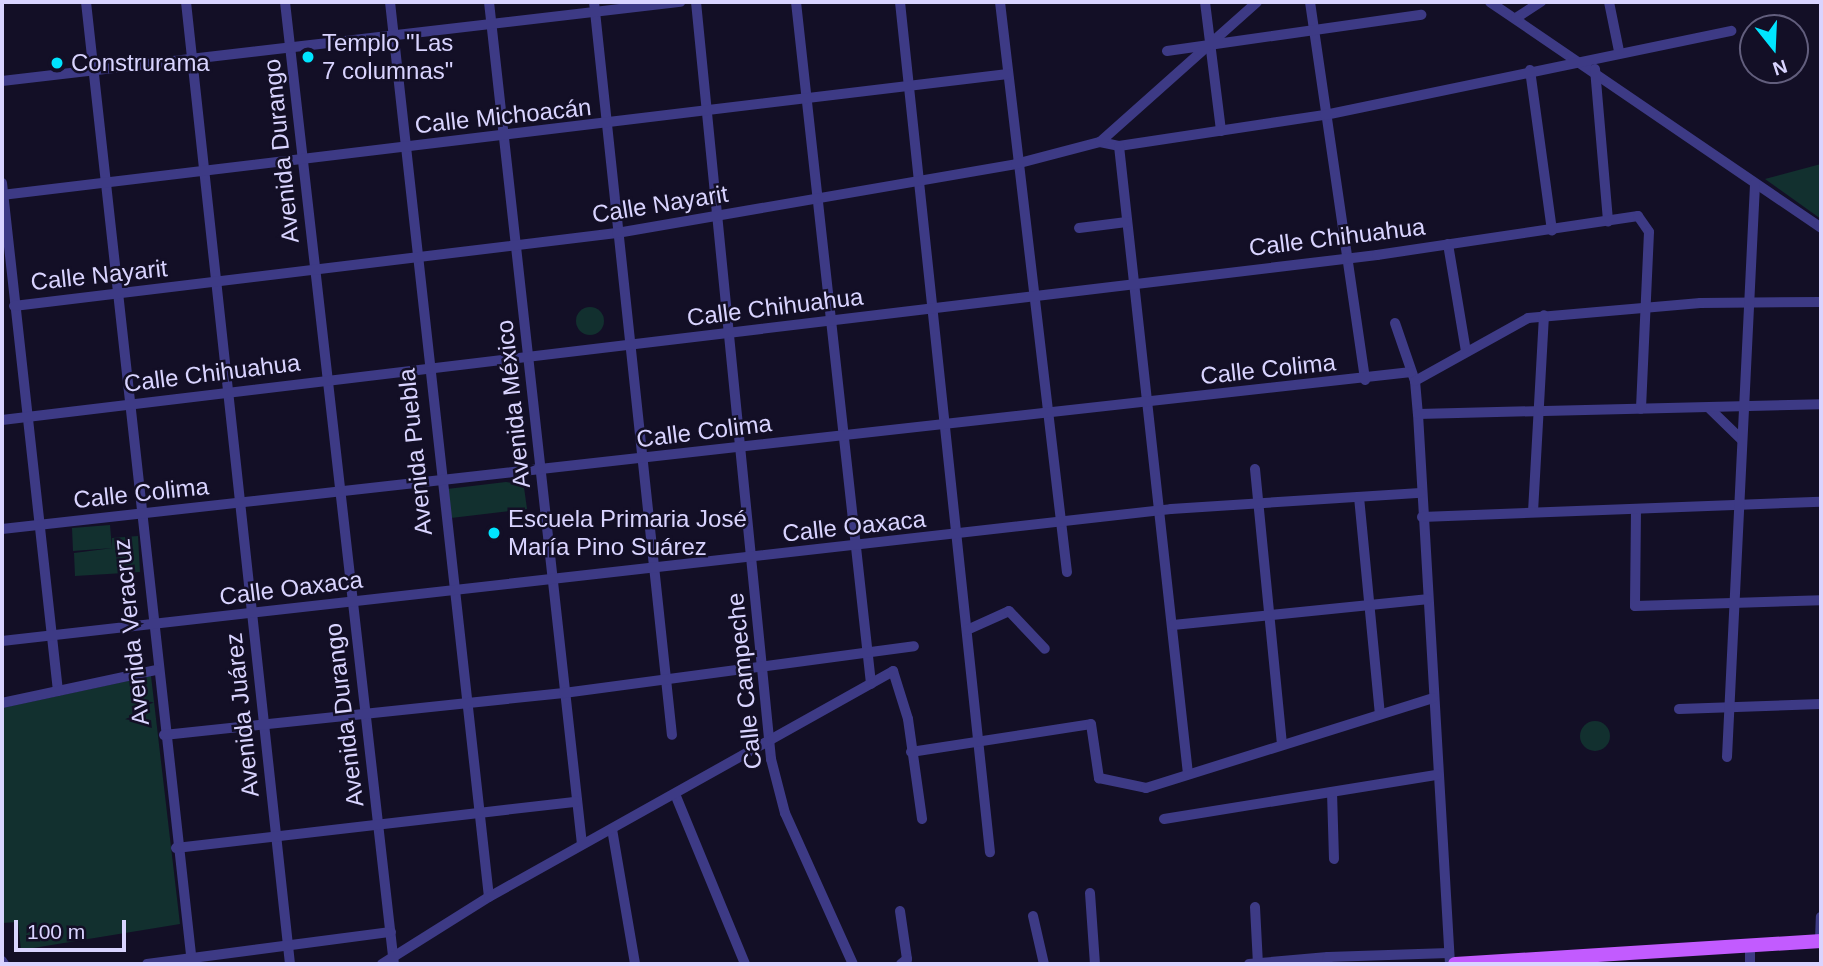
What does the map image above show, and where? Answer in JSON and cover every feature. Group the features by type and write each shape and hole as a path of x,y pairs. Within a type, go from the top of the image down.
{"main road":[{"path":"1451,960 1475,964 1616,959 1750,945 1821,941"}],"street":[{"name":"Avenida Veracruz","path":"86,2 151,625 176,848 192,962"},
{"name":"Avenida Juárez","path":"186,2 290,964"},
{"name":"Avenida Durango","path":"285,2 394,961"},
{"name":"Avenida Puebla","path":"390,2 415,261 489,897"},
{"name":"Avenida México","path":"489,2 582,844"},
{"path":"2,81 392,39 595,7 680,2"},
{"name":"Calle Campeche","path":"696,2 732,333 770,744 785,813 853,964"},
{"path":"796,2 871,684"},
{"path":"900,2 943,425 981,739 990,852"},
{"path":"1000,2 1045,414 1067,572"},
{"path":"1205,2 1221,131"},
{"name":"Calle Nayarit","path":"14,306 415,261 618,233 816,201 1016,164 1100,142 1212,46 1257,2"},
{"path":"1310,2 1365,380"},
{"path":"1490,2 1581,58 1755,184 1821,228"},
{"path":"1516,18 1541,2"},
{"path":"1609,2 1619,51"},
{"path":"595,7 672,735"},
{"path":"1167,51 1314,33 1421,15"},
{"path":"1100,142 1119,146 1325,116 1581,58 1731,32"},
{"path":"1595,69 1608,221"},
{"path":"1530,70 1552,230"},
{"name":"Calle Michoacán","path":"2,195 302,159 506,139 805,97 1008,74"},
{"path":"1119,146 1188,774"},
{"path":"2,183 58,691"},
{"path":"1727,757 1736,602 1737,506 1745,407 1747,304 1755,184"},
{"name":"Calle Chihuahua","path":"2,420 529,355 831,322 1448,244 1638,216 1649,232 1646,308"},
{"path":"1079,228 1127,222"},
{"path":"1448,244 1466,351"},
{"path":"1413,377 1544,315 1646,308 1821,302"},
{"path":"1641,409 1646,308"},
{"path":"1533,512 1544,315"},
{"path":"1249,964 1451,960 1437,775 1420,493 1418,414 1413,377 1395,323"},
{"name":"Calle Colima","path":"2,529 440,483 1045,414 1413,377"},
{"path":"1418,414 1821,404"},
{"path":"1709,408 1741,439"},
{"path":"1517,412 1536,429"},
{"path":"1255,469 1282,745"},
{"name":"Calle Oaxaca","path":"2,641 452,593 1160,511 1420,493"},
{"path":"1359,497 1380,714"},
{"path":"1422,517 1821,502"},
{"path":"1636,509 1635,606 1821,600"},
{"path":"1173,625 1427,599"},
{"path":"967,630 1009,611 1045,649"},
{"path":"164,735 564,693 914,646"},
{"path":"2,703 156,670"},
{"path":"383,964 394,961 489,897 770,744 893,671 922,819"},
{"path":"911,752 1091,724 1099,778 1146,788 1433,698"},
{"path":"1679,709 1821,704"},
{"path":"1164,818 1437,775"},
{"path":"1332,792 1334,859"},
{"path":"674,794 745,964"},
{"path":"176,848 576,802"},
{"path":"612,830 635,964"},
{"path":"1090,893 1095,964"},
{"path":"1255,907 1258,964"},
{"path":"900,911 907,959 901,964"},
{"path":"1033,916 1044,964"},
{"path":"1821,917 1821,941"},
{"path":"147,964 192,962 391,932"},
{"path":"1750,945 1750,964"}],"green space":[{"path":"1821,164 1821,219 1765,179"},
{"path":"590,307 600,311 604,321 600,331 590,335 580,331 576,321 580,311"},
{"path":"523,480 527,509 451,518 447,489"},
{"path":"110,525 112,548 112,538 138,536 140,572 75,576 74,553 113,548 73,551 72,528"},
{"path":"151,676 180,924 21,950 18,922 2,923 2,708"},
{"path":"1595,721 1606,725 1610,736 1606,747 1595,751 1584,747 1580,736 1584,725"}],"place":[{"name":"Templo \"Las 7 columnas\"","path":"308,57"},
{"name":"Construrama","path":"57,63"},
{"name":"Escuela Primaria José María Pino Suárez","path":"494,533"}]}
